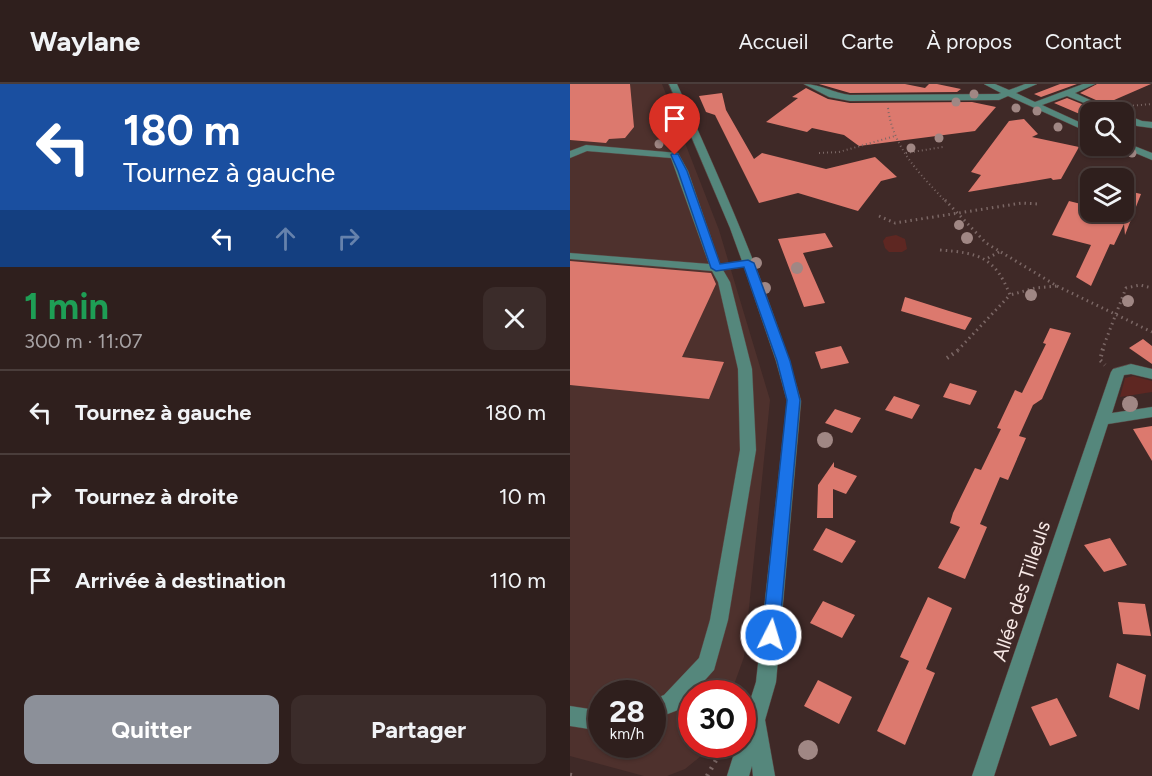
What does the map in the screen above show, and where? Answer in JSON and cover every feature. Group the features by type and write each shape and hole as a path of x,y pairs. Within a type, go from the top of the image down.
{"street":[{"path":"673,84 748,263 783,361 794,400 766,682 738,776"},
{"path":"808,84 841,97 888,98 987,98 1009,94 1033,84"},
{"path":"988,84 1080,125"},
{"path":"1035,105 1091,84"},
{"path":"1068,93 1089,102"},
{"path":"1134,121 1152,125"},
{"path":"570,155 586,148 675,155 683,171 716,268 724,282 745,369 748,450 719,620 707,663 671,704 666,706"},
{"path":"1134,149 1152,157"},
{"path":"570,256 716,268 748,263"},
{"path":"1116,375 1118,372 1131,369 1152,374"},
{"name":"Allée des Tilleuls","path":"983,776 1116,375"},
{"path":"1101,420 1152,412"},
{"path":"570,716 588,719"},
{"path":"757,717 764,776"}],"path":[{"path":"888,98 889,124 918,173 985,242 1057,286 1152,332"},
{"path":"819,153 839,152 895,136"},
{"path":"906,153 943,147"},
{"path":"879,216 894,223 1022,203 1039,204"},
{"path":"940,250 959,251 988,258 1005,280 1010,296"},
{"path":"988,258 999,252"},
{"path":"1116,375 1100,360 1114,315 1126,288 1140,285 1152,288"},
{"path":"947,358 962,347 1010,296 1035,288 1057,286"},
{"path":"707,776 717,758"},
{"path":"570,775 576,776"}],"shaded area":[{"path":"570,84 662,84 719,230 770,400 744,657 736,680 678,680 678,758 699,758 685,769 667,776 644,776 570,756"},
{"path":"896,235 905,239 907,249 902,252 889,252 883,241 886,237"},
{"path":"1133,376 1152,381 1152,392 1120,397 1125,378"}],"building":[{"path":"570,84 630,84 634,127 625,138 609,139 606,143 570,140"},
{"path":"819,84 905,84 925,88 929,84 937,84 961,89 957,92 850,93"},
{"path":"1060,84 1077,84 1041,97 1034,94"},
{"path":"1097,84 1151,84 1110,102 1100,102 1080,93"},
{"path":"806,88 828,99 850,103 972,102 996,107 975,131 859,146 844,135 812,128 807,132 766,122 798,98 792,97"},
{"path":"722,93 726,110 754,159 762,153 826,169 875,157 897,177 881,181 858,211 798,193 759,203 715,115 706,112 699,96"},
{"path":"1067,98 1080,103 1080,114 1054,103"},
{"path":"1024,119 1038,134 1032,137 1079,147 1061,179 1051,178 968,192 981,175 971,172 1009,121"},
{"path":"1134,192 1141,194 1134,212"},
{"path":"1069,201 1080,204 1080,222 1124,224 1114,245 1110,244 1091,286 1076,277 1091,245 1052,235"},
{"path":"1124,222 1130,222 1125,235"},
{"path":"825,233 833,247 803,253 825,303 804,307 778,239"},
{"path":"570,261 711,273 716,284 682,357 724,362 709,399 570,385"},
{"path":"905,297 972,318 965,330 901,311"},
{"path":"1050,328 1071,333 1042,399 1033,405 1019,436 1026,438 1008,480 1000,477 980,524 987,527 965,579 938,568 960,527 950,523 953,513 975,468 981,470 1001,429 997,428 1015,390 1022,393 1046,344 1043,343"},
{"path":"1143,339 1152,346 1152,364 1129,348"},
{"path":"841,346 849,363 821,369 815,352"},
{"path":"950,383 977,391 970,405 943,397"},
{"path":"894,396 920,405 912,419 885,410"},
{"path":"835,409 861,418 852,433 825,423"},
{"path":"1152,426 1152,461 1133,429"},
{"path":"834,462 834,467 857,476 846,494 833,489 833,518 817,518 818,485"},
{"path":"826,528 856,541 842,563 813,550"},
{"path":"1110,538 1127,565 1104,572 1084,545"},
{"path":"928,597 952,608 926,669 935,673 905,745 877,731 909,661 900,657"},
{"path":"823,601 855,615 842,638 810,623"},
{"path":"1118,602 1145,604 1151,636 1123,634"},
{"path":"1117,663 1146,675 1139,710 1109,697"},
{"path":"818,680 852,697 839,724 804,706"},
{"path":"1057,698 1077,736 1050,746 1031,707"}],"route":[{"path":"675,155 683,171 716,268 748,263 783,361 794,400 771,635"}]}
